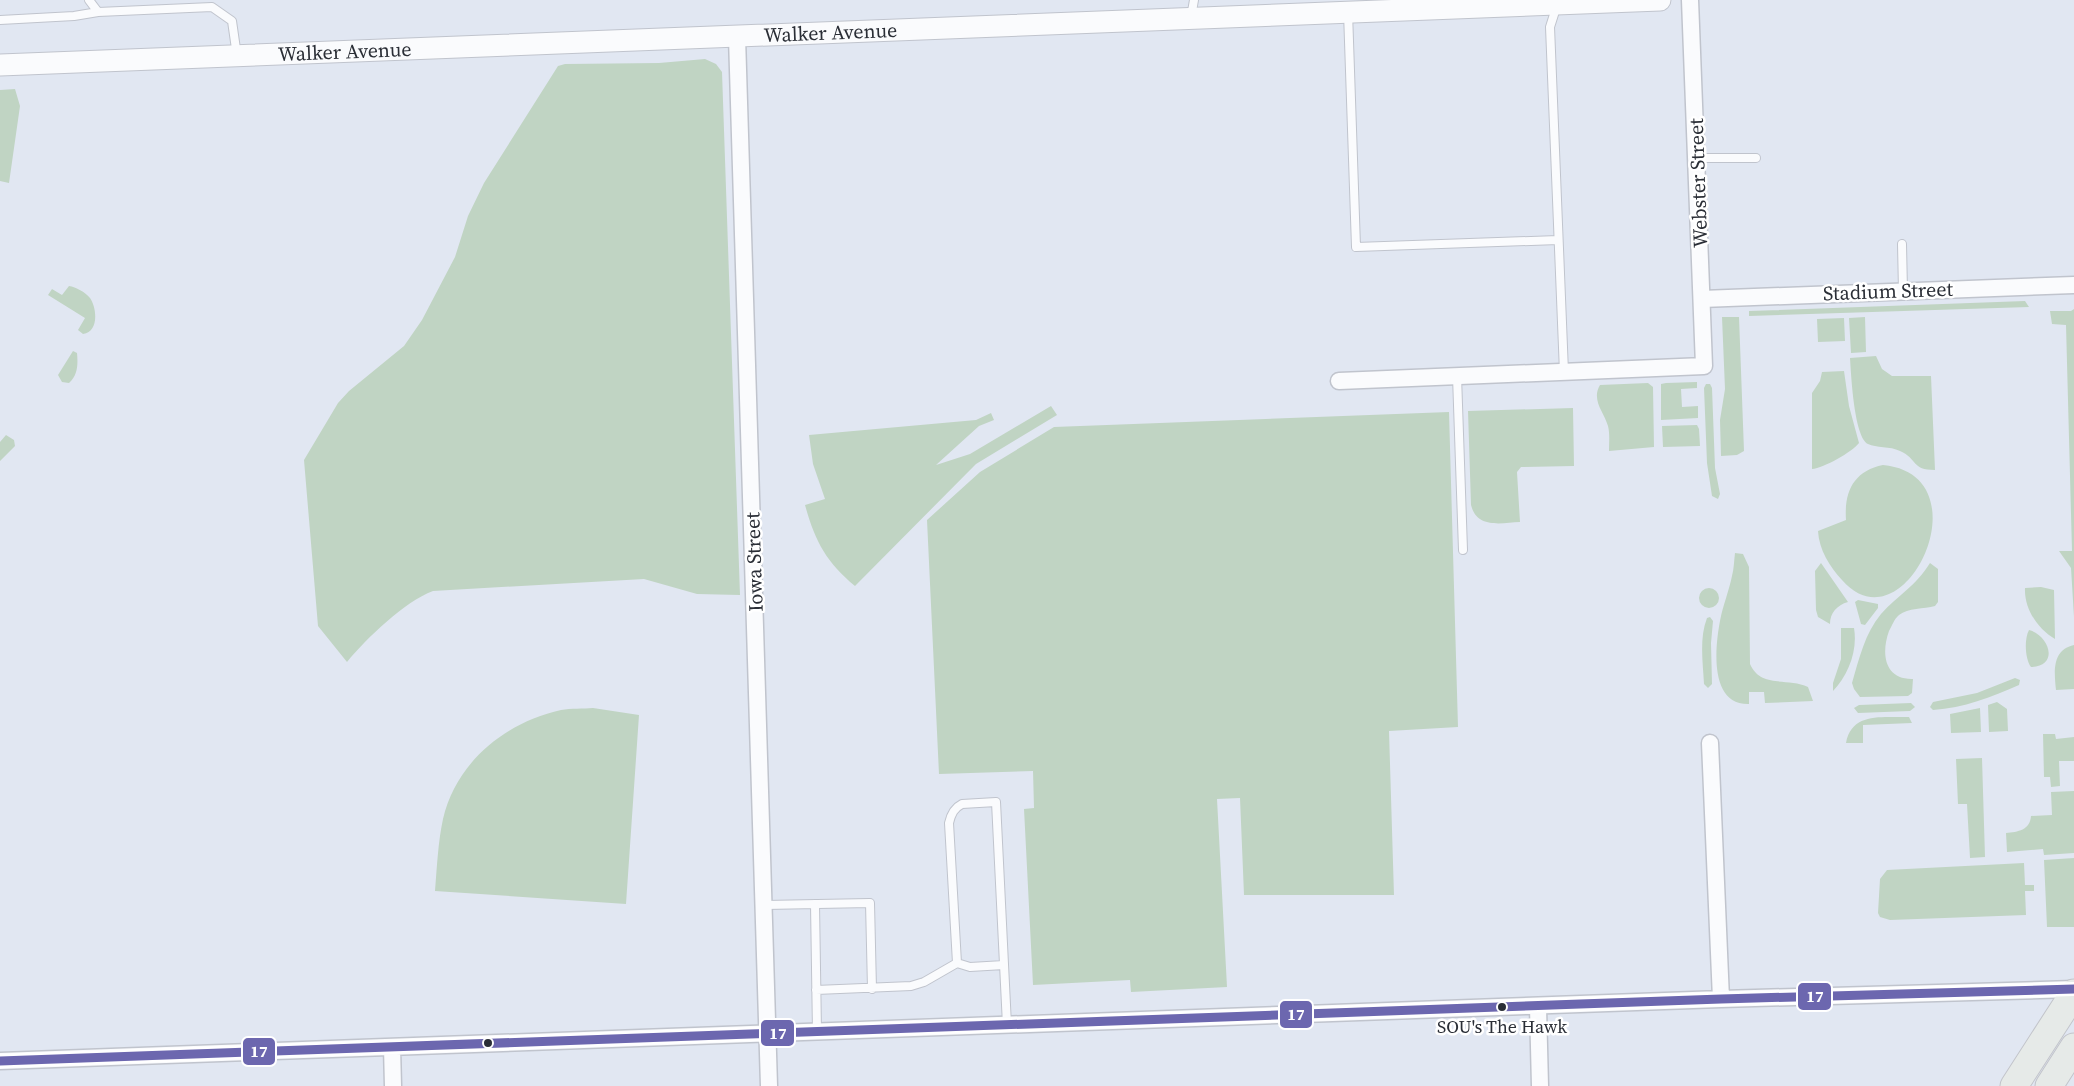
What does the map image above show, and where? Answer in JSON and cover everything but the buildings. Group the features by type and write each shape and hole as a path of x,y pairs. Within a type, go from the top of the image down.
{"main road":[{"path":"2014,1086 2074,991"},
{"path":"2049,1086 2074,1047"}],"street":[{"name":"Walker Avenue","path":"0,65 737,37 1192,9 1348,12 1369,5 1660,0"},
{"name":"Webster Street","path":"1564,372 1704,366 1690,0"},
{"name":"Iowa Street","path":"737,37 769,1086"},
{"name":"Stadium Street","path":"1702,299 2074,285"},
{"path":"1340,381 1564,372"},
{"path":"1710,743 1721,999"},
{"path":"0,1061 1721,999 2074,991"},
{"path":"1538,1007 1540,1086"},
{"path":"392,1047 393,1086"}],"lane":[{"path":"89,0 98,12"},
{"path":"1558,2 1550,27 1564,372"},
{"path":"0,20 74,16 98,12 213,7 232,21 237,56"},
{"path":"1348,12 1356,247 1558,240"},
{"path":"1697,158 1756,158"},
{"path":"1902,244 1903,291"},
{"path":"1457,376 1463,550"},
{"path":"957,963 949,823 957,807 962,804 996,802 1007,1025"},
{"path":"765,905 870,903 872,989"},
{"path":"815,904 817,1032"},
{"path":"816,990 911,986 957,963 970,967 1004,965"}],"green space":[{"path":"705,59 716,64 722,72 740,595 697,594 644,579 433,591 398,612 375,632 347,662 318,626 304,460 338,403 349,391 404,346 422,320 455,257 468,216 484,183 558,66 659,63"},
{"path":"15,89 20,106 9,183 0,181 0,90"},
{"path":"69,286 83,292 92,302 95,313 94,324 92,329 83,334 78,330 85,318 48,295 52,289 62,295"},
{"path":"2025,301 2029,307 1749,316 1749,311"},
{"path":"2074,309 2074,617 2071,568 2059,551 2072,551 2066,325 2052,324 2050,311"},
{"path":"1722,317 1739,317 1744,451 1737,455 1721,456 1720,420 1725,389"},
{"path":"1865,317 1866,352 1851,353 1849,318"},
{"path":"1844,318 1845,341 1818,342 1817,319"},
{"path":"73,351 77,353 76,373 69,383 62,382 58,375"},
{"path":"1876,356 1882,369 1892,376 1931,376 1935,470 1927,470 1918,466 1900,451 1871,445 1863,439 1856,418 1850,358"},
{"path":"1844,371 1849,406 1859,443 1837,459 1812,469 1812,393 1820,381 1822,372"},
{"path":"1697,382 1697,388 1681,389 1682,407 1698,406 1698,418 1661,420 1661,384"},
{"path":"1648,383 1653,387 1654,447 1609,451 1608,426 1597,396 1600,385"},
{"path":"1706,384 1710,384 1712,388 1715,468 1720,494 1718,499 1712,496 1707,463 1704,388"},
{"path":"1051,406 1057,415 976,464 855,586 836,568 823,550 805,505 825,499 813,464 809,435 976,420 991,413 994,420 979,426 936,465 970,454"},
{"path":"1573,408 1574,466 1521,467 1517,472 1520,522 1491,523 1479,518 1471,505 1468,411"},
{"path":"1449,412 1458,727 1389,731 1394,895 1244,895 1240,798 1217,799 1227,987 1131,992 1130,980 1033,985 1024,809 1034,808 1033,771 939,774 927,520 980,472 1054,427"},
{"path":"1697,425 1700,446 1663,447 1662,426"},
{"path":"6,435 14,440 15,446 0,461 0,442"},
{"path":"1883,465 1914,476 1929,497 1932,525 1925,553 1910,578 1890,594 1866,596 1842,580 1833,570 1823,551 1818,531 1846,520 1847,500 1853,484 1865,472"},
{"path":"1735,553 1743,554 1749,567 1750,664 1755,672 1768,680 1808,687 1813,701 1765,703 1764,692 1749,692 1749,704 1736,702 1727,695 1721,685 1716,659 1718,632 1733,573"},
{"path":"1821,563 1848,602 1835,610 1830,624 1818,617 1816,610 1815,571"},
{"path":"1930,563 1938,569 1938,602 1935,606 1911,610 1899,615 1889,631 1885,648 1887,664 1891,670 1903,678 1913,679 1912,693 1908,696 1860,697 1852,683 1863,647 1875,621 1919,578"},
{"path":"2041,587 2054,590 2055,639 2033,618 2025,596 2025,588"},
{"path":"1709,588 1716,591 1719,598 1716,605 1709,608 1702,605 1699,598 1702,591"},
{"path":"1858,600 1878,604 1878,608 1865,625 1861,624 1855,602"},
{"path":"1710,617 1713,621 1712,684 1708,688 1704,684 1702,643 1707,618"},
{"path":"1841,628 1854,628 1855,645 1851,662 1833,691 1833,683 1841,659"},
{"path":"2029,630 2042,638 2048,650 2046,662 2031,667 2026,649"},
{"path":"2074,645 2074,689 2056,690 2055,669 2058,656 2062,651"},
{"path":"2015,678 2020,680 2019,685 1998,694 1956,707 1933,710 1930,707 1933,702 1977,693"},
{"path":"1997,702 2007,709 2008,731 1989,732 1988,705"},
{"path":"1911,703 1915,707 1910,711 1858,713 1854,708 1859,705"},
{"path":"593,708 639,715 626,904 435,891 443,819 459,780 472,763 486,748 521,724 561,710"},
{"path":"1980,708 1981,732 1951,733 1950,714"},
{"path":"1880,717 1909,717 1912,723 1863,725 1863,743 1846,743 1849,733 1862,721"},
{"path":"2043,734 2055,734 2056,739 2074,737 2074,761 2059,761 2060,786 2051,787 2050,777 2044,777"},
{"path":"1982,758 1985,857 1970,858 1967,804 1958,804 1956,759"},
{"path":"2074,791 2074,853 2044,855 2043,849 2007,852 2006,833 2019,831 2026,827 2031,816 2052,815 2051,792"},
{"path":"2074,858 2074,927 2047,927 2044,860"},
{"path":"2024,863 2025,885 2034,885 2034,891 2025,891 2026,915 1890,920 1880,917 1878,913 1880,879 1887,870"}],"transit line":[{"name":"17","path":"0,1061 1721,999 2074,989"}],"place":[{"name":"SOU's The Hawk","path":"1502,1007"}]}
